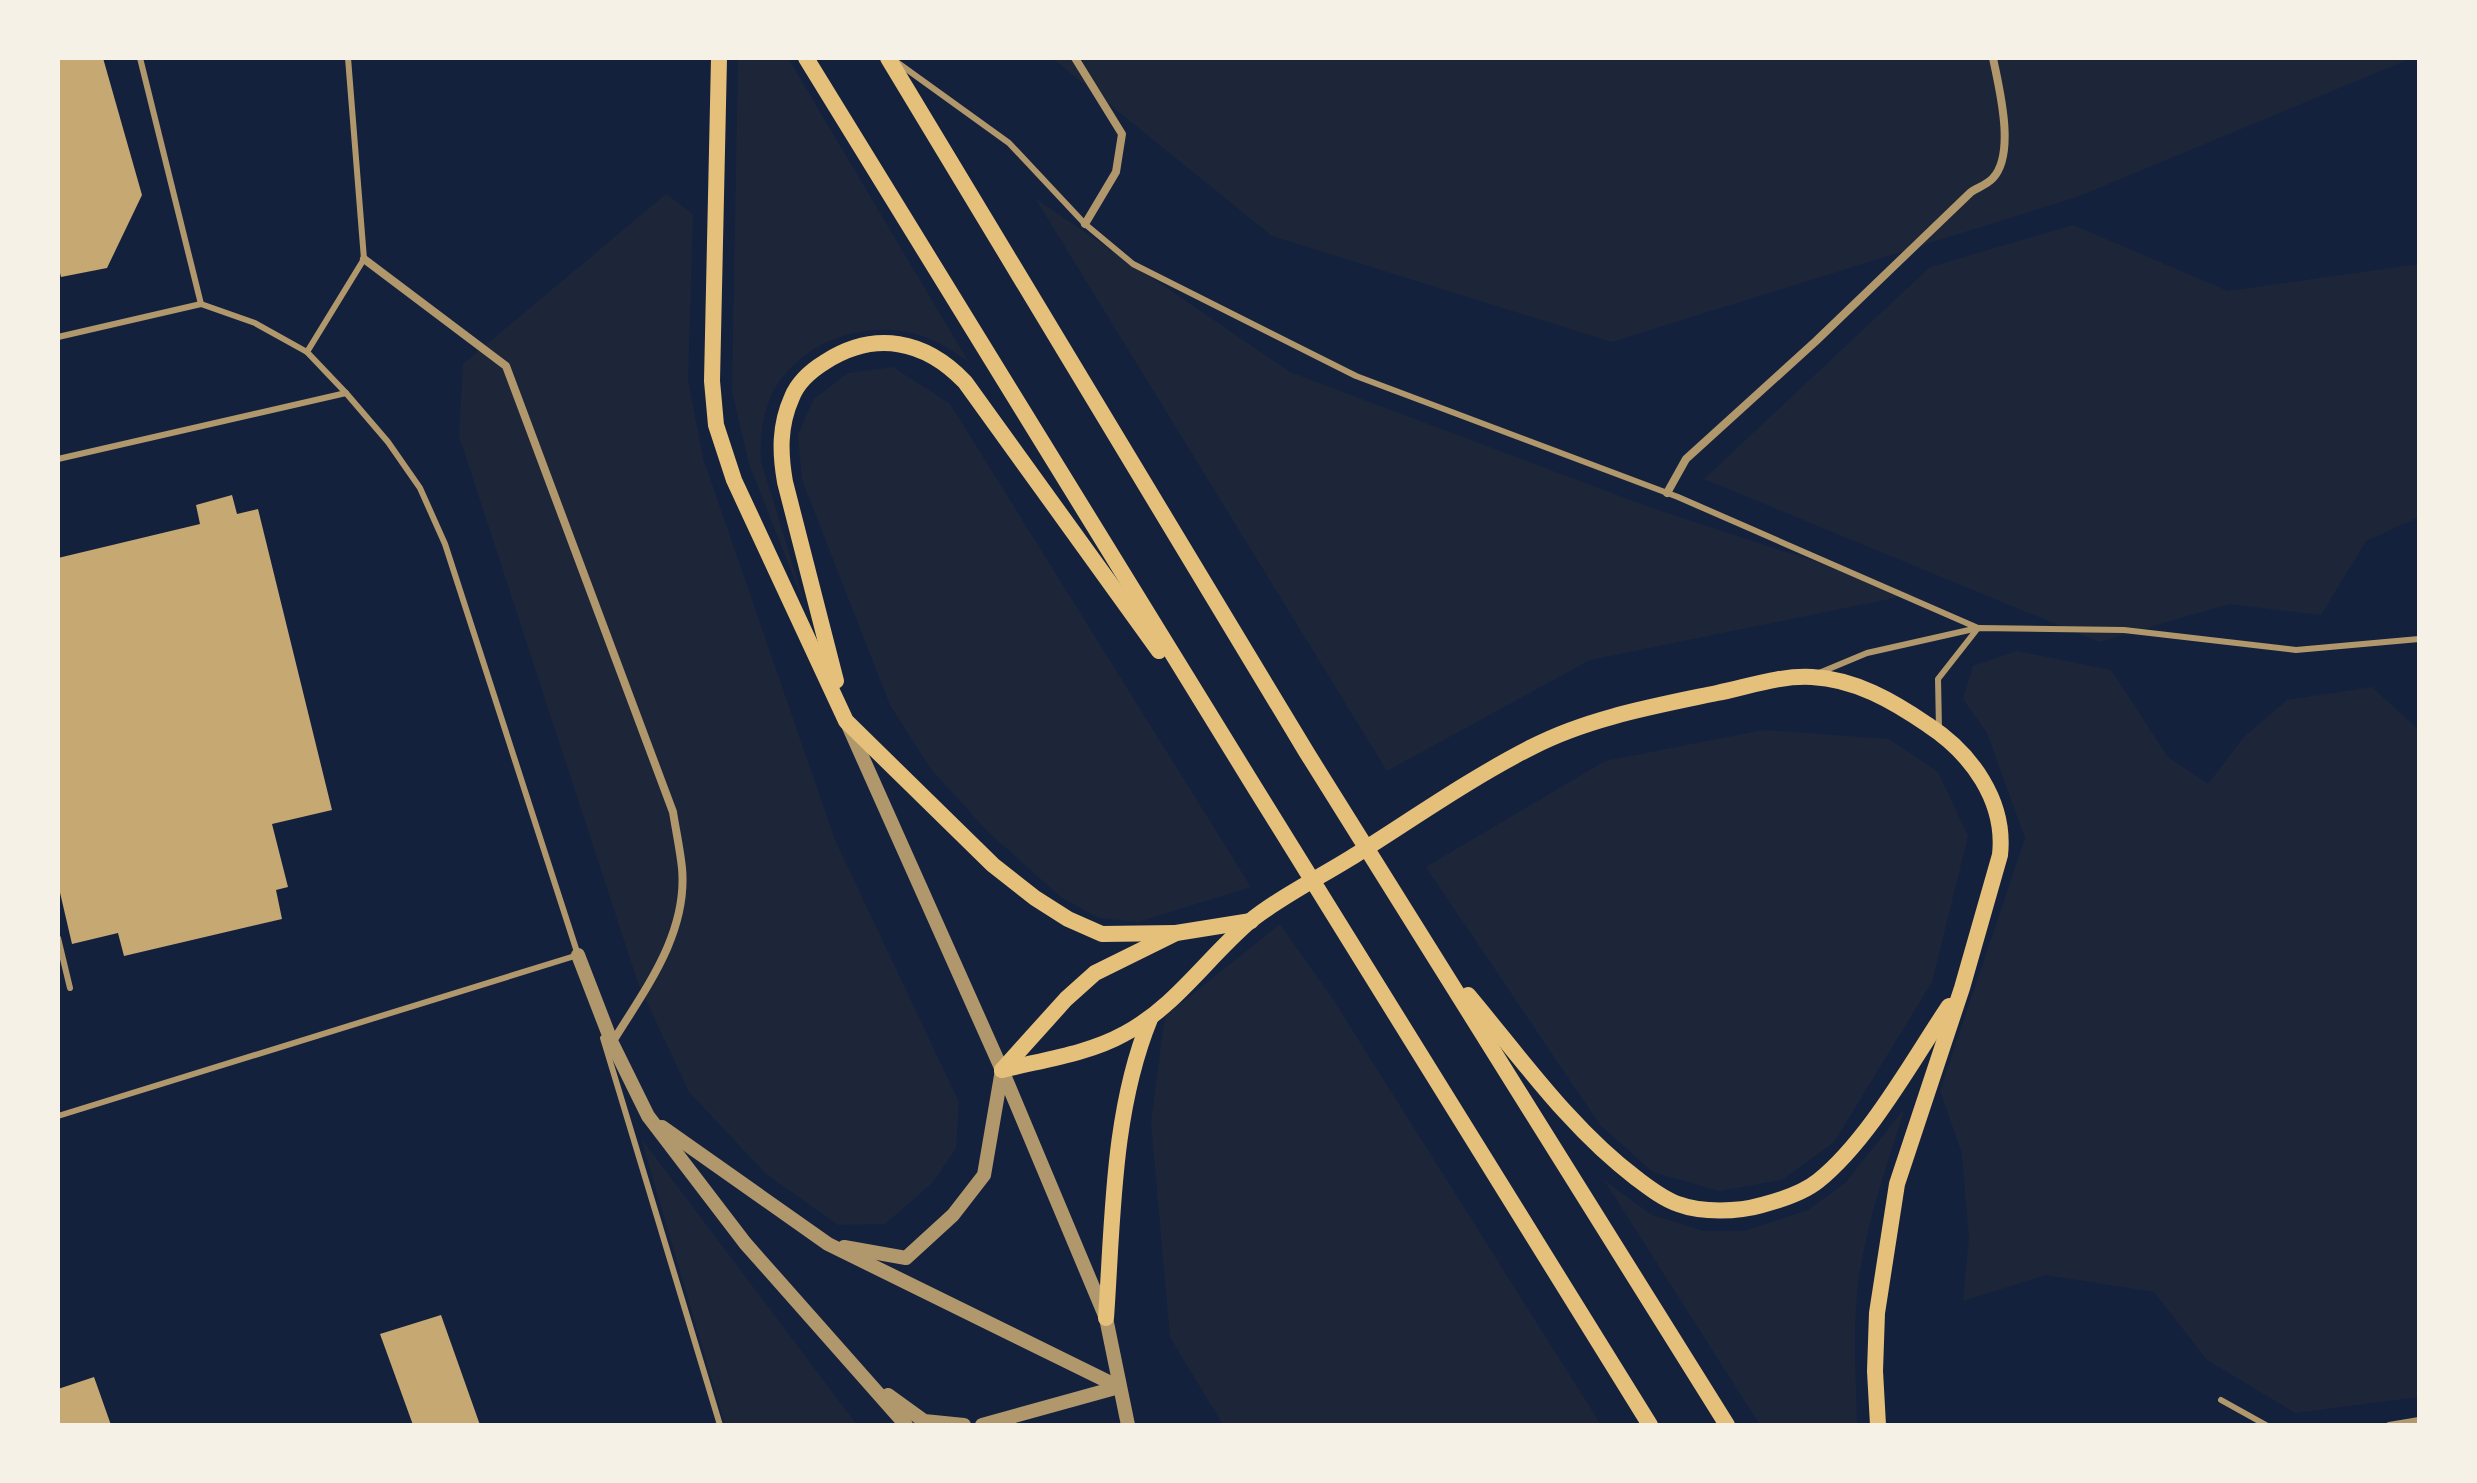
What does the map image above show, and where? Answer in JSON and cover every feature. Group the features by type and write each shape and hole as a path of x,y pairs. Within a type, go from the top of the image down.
{"main road":[{"path":"719,58 712,381 716,425 734,480 846,721 993,865 1068,919 1102,934 1176,933 1251,921"},
{"path":"806,58 1650,1425"},
{"path":"890,58 1307,753 1727,1425"},
{"path":"846,721 785,482 781,435 793,394 804,378 838,354 875,342 892,342 929,355 951,368 965,382 1255,788"},
{"path":"1002,1070 1066,1055 1121,1036 1150,1019 1251,921 1534,745 1634,711 1772,681 1811,677 1848,683 1878,695 1939,732 1967,758 1985,785 2002,833 2000,855 1962,988 1897,1184 1877,1313 1875,1371 1878,1425"},
{"path":"1002,1070 1066,999 1095,973 1176,933"},
{"path":"1430,949 1588,1137 1646,1186 1678,1204 1714,1209 1750,1209 1782,1200 1816,1183 1848,1152 1874,1118 1962,988"},
{"path":"1106,1318 1122,1131 1136,1055 1150,1019"}],"street":[{"path":"1075,58 1122,134 1116,172 1085,224"},
{"path":"1667,493 1686,459 1816,341 1971,192 1993,178 2004,152 2002,106 1993,58"},
{"path":"364,259 506,366 673,812 682,870 678,919 664,958 612,1043"},
{"path":"846,721 1002,1070 1106,1318 1128,1425"},
{"path":"578,955 612,1043 648,1116 745,1243 906,1425"},
{"path":"828,1244 906,1258 953,1215 984,1175 1002,1070"},
{"path":"648,1116 828,1244 1119,1387"},
{"path":"865,1378 924,1421 964,1425"},
{"path":"982,1425 1119,1387"}],"lane":[{"path":"140,58 201,304"},
{"path":"307,352 364,259 348,58"},
{"path":"890,58 1009,143 1085,224 1133,264 1356,376 1667,493 1978,628"},
{"path":"58,337 201,304 255,323 307,352 388,442 420,488 445,544 578,955 720,1425"},
{"path":"58,459 346,393"},
{"path":"1939,732 1938,679 1978,628"},
{"path":"1811,677 1867,653 1978,628 2124,630 2296,650 2419,639"},
{"path":"58,938 70,988"},
{"path":"58,1116 578,955"},
{"path":"2221,1400 2266,1425"},
{"path":"2389,1425 2419,1420"}],"shaded area":[{"path":"738,58 788,58 968,361 925,337 903,331 857,332 814,349 795,363 780,380 765,416 761,461 807,611 749,464 732,391"},
{"path":"1052,58 2412,58 2077,197 1612,342 1272,236"},
{"path":"666,194 693,214 688,380 703,458 835,840 959,1102 956,1148 933,1182 885,1224 838,1225 766,1174 689,1092 638,983 459,436 463,364"},
{"path":"1035,198 1290,372 1652,508 1914,594 1590,660 1387,771"},
{"path":"2073,225 2228,291 2419,264 2419,517 2366,541 2321,615 2229,604 2099,642 1704,479 1930,267"},
{"path":"893,367 950,404 1251,887 1138,922 1099,918 1062,898 987,831 931,769 890,705 802,480 798,434 814,399 848,373"},
{"path":"2017,651 2111,670 2168,757 2208,784 2244,737 2287,700 2372,687 2419,730 2419,1397 2295,1413 2207,1360 2154,1292 2046,1275 1963,1301 1969,1238 1962,1154 1940,1091 2025,838 1987,733 1963,699 1973,666"},
{"path":"1763,730 1889,739 1938,772 1968,836 1932,982 1834,1142 1782,1180 1719,1191 1653,1172 1600,1125 1426,867 1605,761"},
{"path":"1280,924 1334,1001 1601,1425 1223,1425 1170,1337 1151,1122 1165,1016"},
{"path":"1905,1108 1873,1213 1859,1276 1855,1332 1857,1425 1760,1425 1604,1180 1652,1215 1704,1231 1744,1231 1808,1210 1845,1183"},
{"path":"641,1138 857,1425 725,1425"}],"building":[{"path":"58,58 103,58 142,195 107,268 61,277 58,265"},
{"path":"232,495 237,514 258,509 332,810 272,824 288,887 276,890 282,919 124,956 118,933 72,944 58,884 58,558 200,524 196,505"},
{"path":"441,1315 480,1425 413,1425 380,1334"},
{"path":"94,1377 111,1425 58,1425 58,1389"}]}
